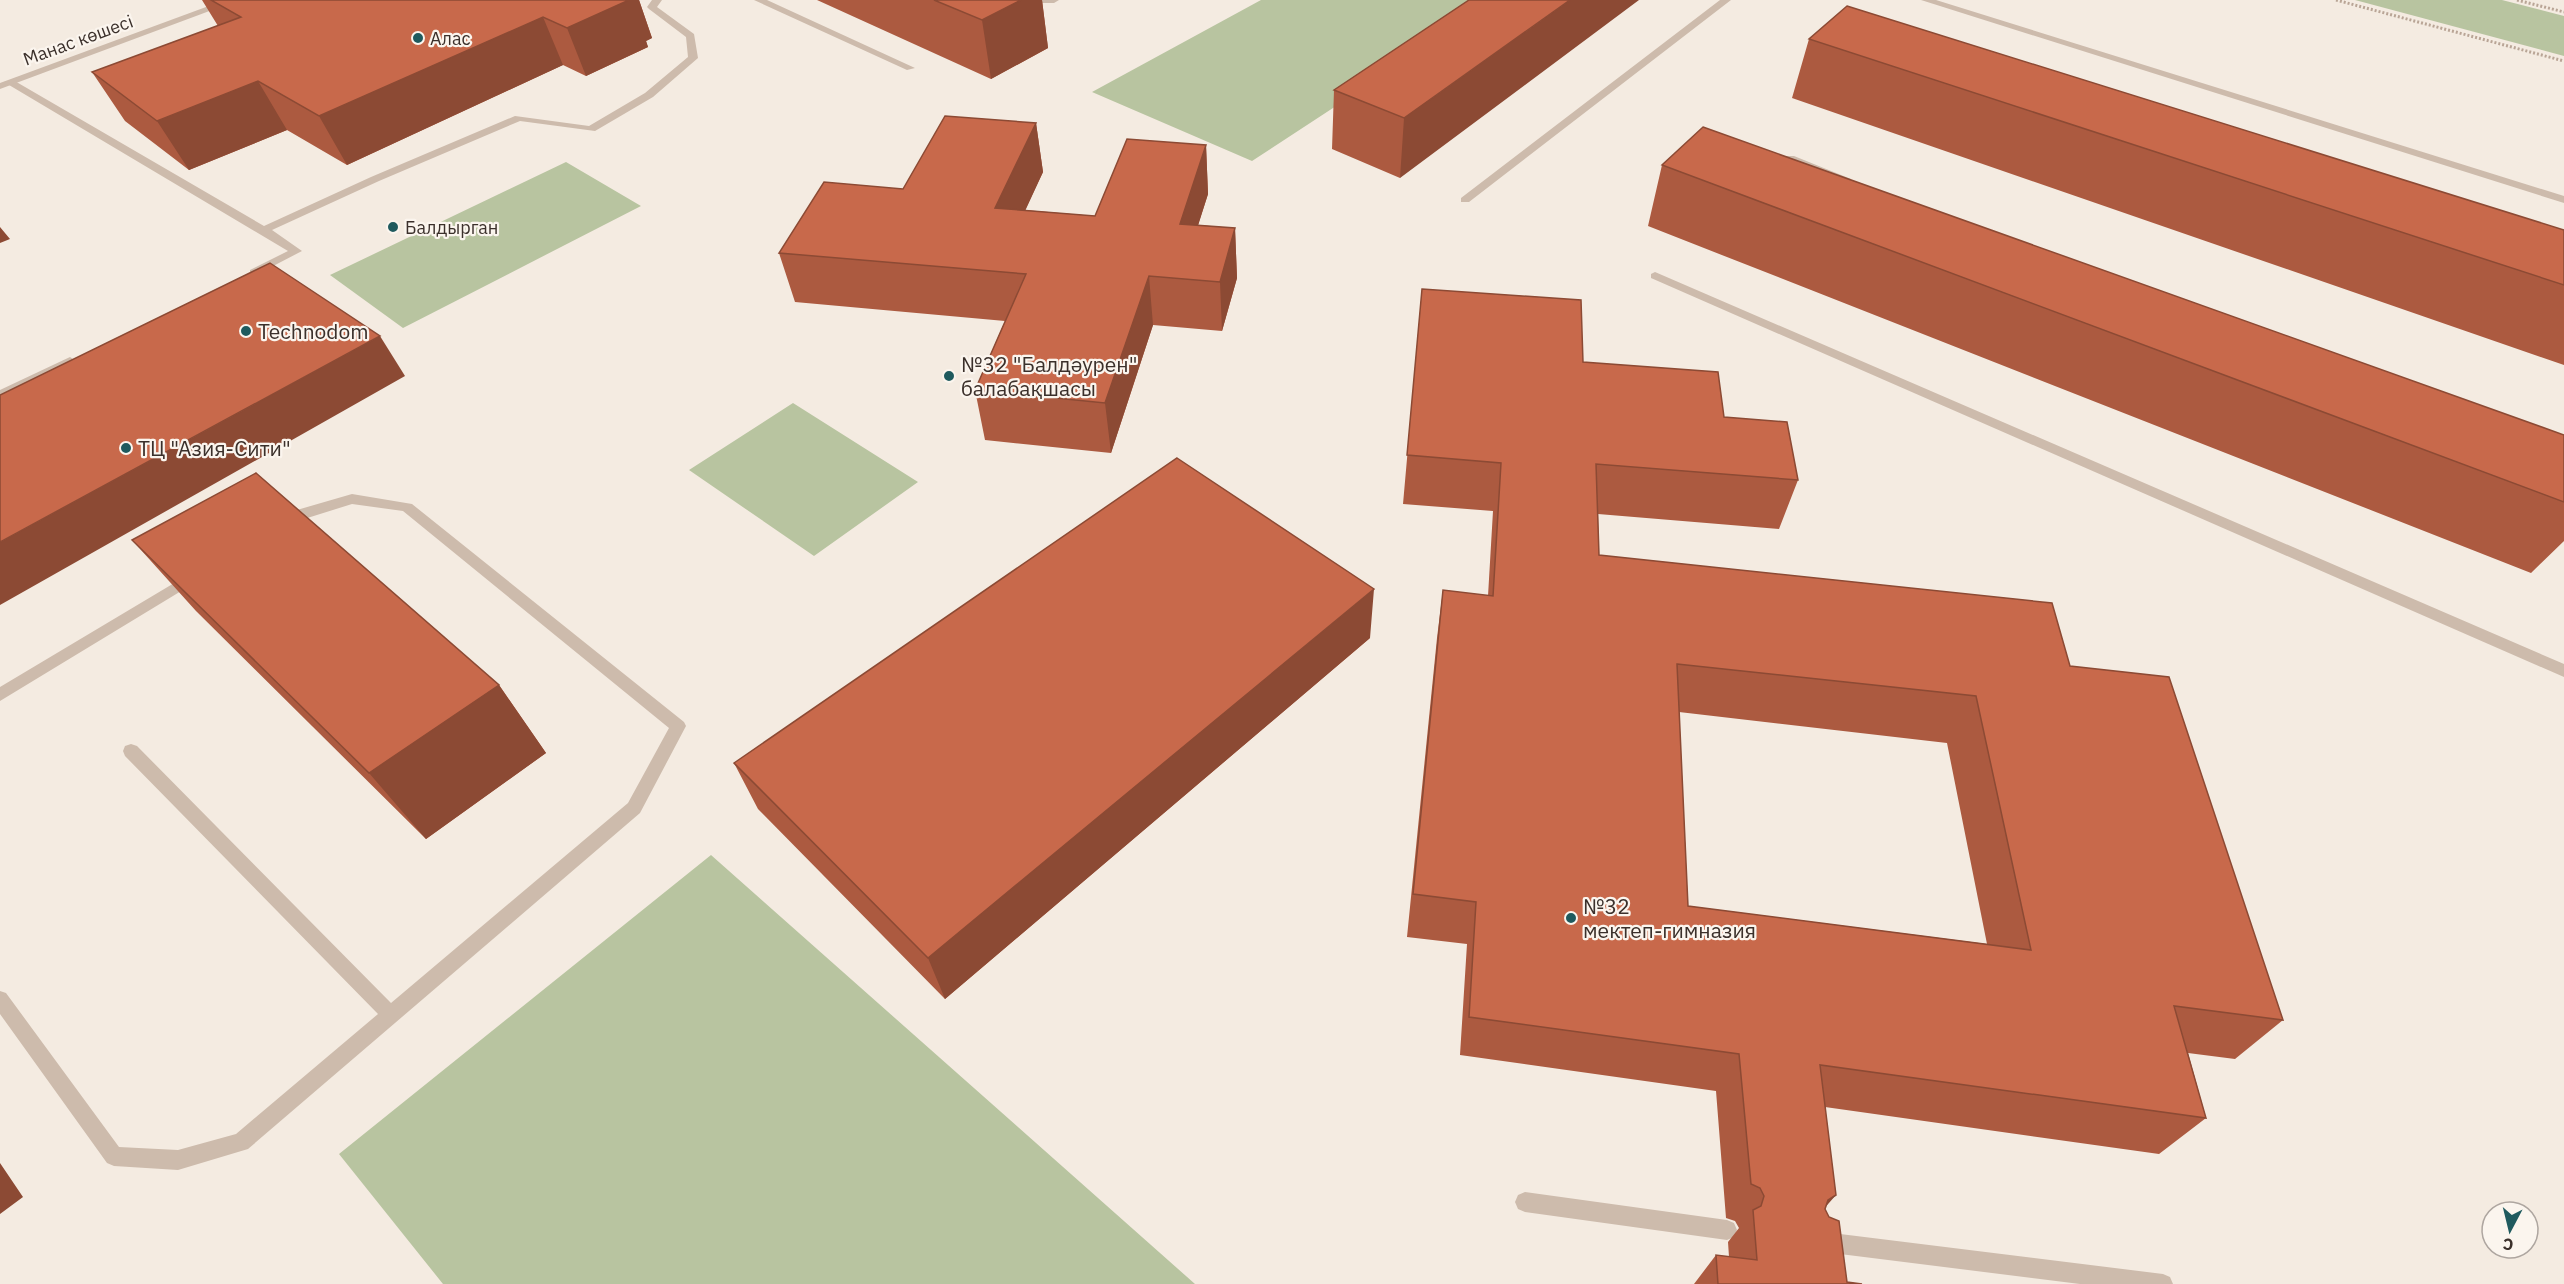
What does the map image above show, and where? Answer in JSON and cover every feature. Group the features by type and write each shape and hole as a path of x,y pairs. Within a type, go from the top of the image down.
{"street":[{"name":"Манас көшесі","path":"4,84 234,0"},
{"path":"264,230 375,179 519,118 591,129 649,95 693,58 691,36 678,23 660,14 652,6 657,0"},
{"path":"759,0 910,68"},
{"path":"1016,0 1054,0"},
{"path":"1465,200 1726,0"},
{"path":"1926,0 2564,200"},
{"path":"4,84 264,230 296,252 243,277"},
{"path":"1790,158 1857,183"},
{"path":"1655,276 2564,671"},
{"path":"0,395 85,354"},
{"path":"0,999 114,1156 178,1160 242,1142 634,808 678,726 407,507 352,499 295,515 274,527"},
{"path":"0,695 203,571"},
{"path":"131,751 391,1015"},
{"path":"1526,1202 1727,1230"},
{"path":"1808,1240 2163,1284"}],"path":[{"path":"2336,0 2564,61"},
{"path":"2517,0 2564,12"}],"green space":[{"path":"1261,0 1498,0 1252,161 1092,92"},
{"path":"2355,0 2502,0 2564,16 2564,56"},
{"path":"566,162 641,206 403,328 330,275"},
{"path":"793,403 918,482 814,556 689,470"},
{"path":"711,855 1195,1284 443,1284 339,1154"}],"building":[{"path":"211,0 629,0 567,28 543,17 319,116 258,81 157,121 92,72 241,17"},
{"path":"934,0 1021,0 982,20"},
{"path":"1469,0 1570,0 1404,118 1334,90"},
{"path":"1847,6 2564,230 2564,285 1809,39"},
{"path":"945,116 1036,123 995,208 1095,216 1127,139 1206,145 1180,224 1235,228 1220,282 1149,276 1105,403 975,390 1026,274 779,253 824,182 903,189"},
{"path":"1703,127 2564,435 2564,502 1662,165"},
{"path":"270,263 380,336 0,542 0,395"},
{"path":"1422,289 1581,300 1583,362 1718,372 1724,417 1787,422 1798,480 1596,464 1599,555 2052,603 2070,666 2169,677 2283,1020 2174,1006 2206,1118 1820,1065 1836,1195 1828,1200 1825,1209 1829,1217 1839,1221 1847,1282 1862,1284 1718,1284 1716,1255 1757,1260 1753,1210 1761,1206 1764,1196 1760,1188 1751,1184 1739,1054 1469,1017 1476,902 1413,894 1443,590 1493,596 1501,463 1407,455","holes":["1677,664 1976,696 2031,950 1688,906"]},
{"path":"1177,458 1374,589 928,958 734,763"},
{"path":"256,473 499,685 369,773 132,540"}],"place":[{"name":"Алас","path":"418,38"},
{"name":"Балдырган","path":"393,227"},
{"name":"Technodom","path":"246,331"},
{"name":"№32 \"Балдәурен\" балабақшасы","path":"949,376"},
{"name":"ТЦ \"Азия-Сити\"","path":"126,448"},
{"name":"№32 мектеп-гимназия","path":"1571,918"}]}
